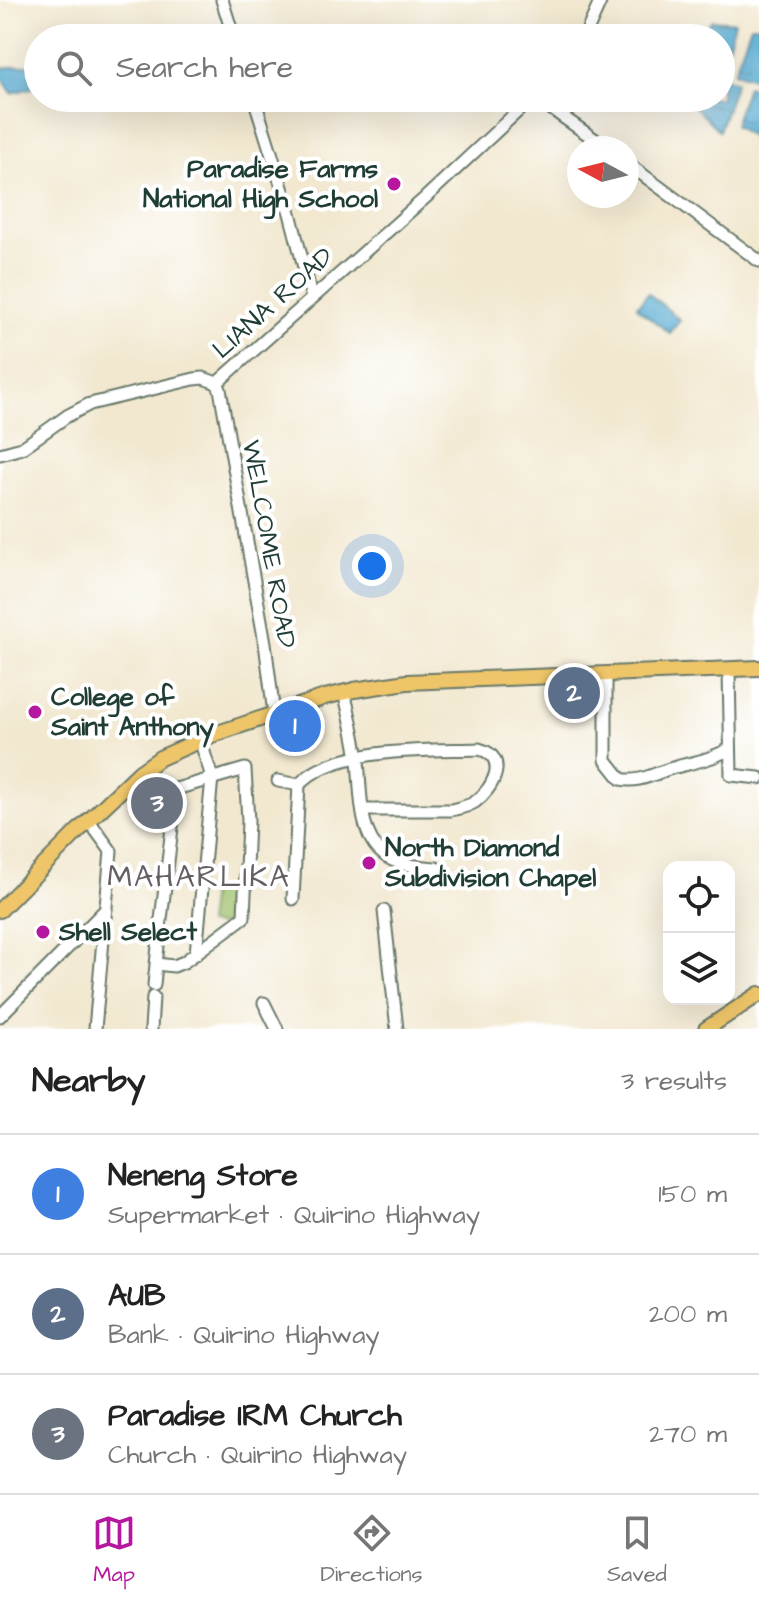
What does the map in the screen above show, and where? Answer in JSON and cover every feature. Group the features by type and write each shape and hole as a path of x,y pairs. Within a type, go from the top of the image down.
{"main road":[{"path":"0,910 140,772 160,758 200,740 274,714 344,692 407,682 759,668"},
{"path":"706,1029 759,994"}],"street":[{"path":"222,0 230,24"},
{"path":"590,24 601,0"},
{"path":"258,112 290,213 312,298"},
{"name":"LIANA ROAD","path":"0,454 22,448 67,416 90,404 194,379 203,378 217,383 519,112"},
{"path":"554,112 589,136"},
{"path":"639,172 759,261"},
{"name":"WELCOME ROAD","path":"217,383 265,643 274,714"},
{"path":"729,669 731,775 759,778"},
{"path":"606,674 606,760 621,779 635,781 676,767 700,763 730,749"},
{"path":"344,692 358,755 363,810 370,838 383,855 400,863 436,868"},
{"path":"196,954 212,777 200,740"},
{"path":"293,899 299,785 314,772 358,755 479,749 489,751 495,757 495,775 478,800 465,807 451,810 363,810"},
{"path":"151,1029 156,964 176,789 245,769 248,821 244,917 196,954 174,966 156,964"},
{"path":"278,781 299,785"},
{"path":"89,821 111,851 93,1027"},
{"path":"0,1016 106,909"},
{"path":"384,911 397,1029"},
{"path":"264,1003 277,1029"}],"green space":[{"path":"211,890 235,893 231,927 207,924"}],"water":[{"path":"712,20 735,22 734,24 709,24"},
{"path":"751,25 759,25 759,80 735,72"},
{"path":"24,66 24,90 12,93 0,75 2,68"},
{"path":"747,86 759,90 759,148 750,136 734,125"},
{"path":"700,112 726,112 719,131"},
{"path":"648,293 680,320 670,333 638,309 637,306"}],"place":[{"name":"Paradise Farms National High School","path":"394,184"},
{"name":"AUB","path":"574,693"},
{"name":"College of Saint Anthony","path":"35,712"},
{"name":"Neneng Store","path":"295,726"},
{"name":"Paradise IRM Church","path":"157,803"},
{"name":"North Diamond Subdivision Chapel","path":"369,863"},
{"name":"Shell Select","path":"43,932"}],"district":[{"name":"MAHARLIKA","path":"199,877"}]}
